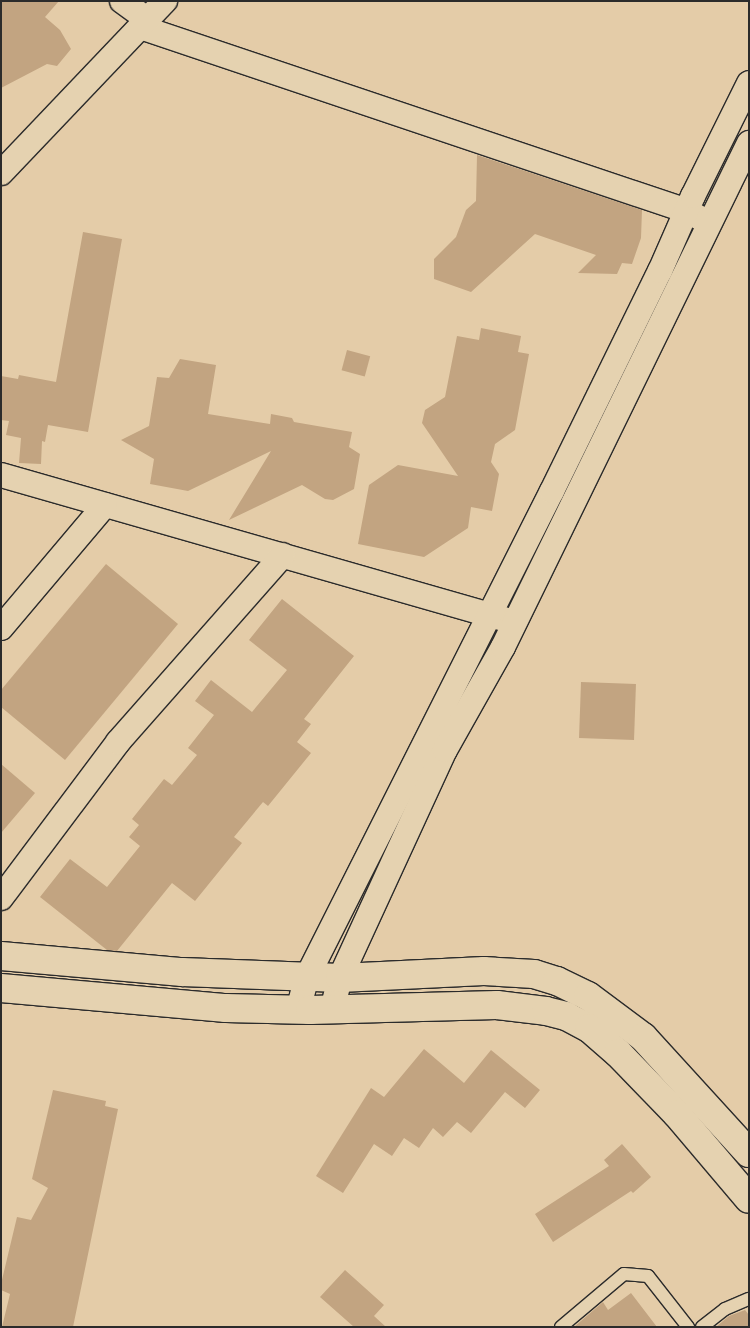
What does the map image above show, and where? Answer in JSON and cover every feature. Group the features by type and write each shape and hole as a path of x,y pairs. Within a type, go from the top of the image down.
{"main road":[{"path":"1,956 182,972 307,977 340,978 484,971 534,974 556,981 588,996 643,1036 749,1153"},
{"path":"1,988 226,1008 332,1010 497,1005 546,1011 566,1016 588,1028 618,1053 678,1114 749,1198"}],"street":[{"path":"122,1 144,23 687,211 709,223"},
{"path":"1,173 165,1"},
{"path":"298,1010 307,977 490,615 660,271 749,83"},
{"path":"332,1010 340,978 446,750 514,623 749,143"},
{"path":"1,475 514,623"},
{"path":"1,628 104,505"},
{"path":"1,898 118,742 283,555"}],"lane":[{"path":"561,1327 624,1274 648,1276 688,1327"},
{"path":"702,1327 725,1309 749,1299"}],"building":[{"path":"1,1 59,1 45,17 60,30 71,49 57,66 47,64 1,88"},
{"path":"477,155 642,210 641,238 632,264 622,263 617,274 578,273 596,255 535,234 471,292 434,279 434,259 456,237 466,210 476,201"},
{"path":"83,232 122,239 88,432 48,425 45,442 42,441 41,464 19,463 21,438 6,435 9,421 1,420 1,376 18,379 19,375 56,382"},
{"path":"481,328 521,336 518,352 529,354 515,430 495,444 491,462 499,474 492,511 471,507 468,528 424,557 358,544 369,485 398,465 458,476 422,423 425,410 445,397 457,336 479,340"},
{"path":"347,350 370,356 365,376 342,370"},
{"path":"180,359 216,365 208,414 270,424 271,414 292,418 294,422 352,432 349,447 360,454 354,489 333,500 325,499 302,485 229,520 271,451 188,491 150,484 154,459 121,440 149,426 157,377 169,378"},
{"path":"106,564 178,624 65,760 1,707 1,690"},
{"path":"282,599 354,656 304,719 311,724 297,742 311,753 268,806 263,802 234,837 242,843 195,901 172,883 117,951 107,950 40,897 70,859 107,887 140,846 129,837 139,825 132,819 164,779 172,785 197,755 188,748 214,715 195,701 211,680 252,712 287,670 249,640"},
{"path":"581,682 636,684 634,740 579,738"},
{"path":"1,764 35,793 1,833"},
{"path":"424,1049 464,1083 491,1050 540,1090 525,1108 505,1092 471,1133 457,1122 443,1137 433,1128 419,1148 404,1138 392,1156 374,1144 343,1193 316,1176 371,1088 384,1097"},
{"path":"53,1090 106,1101 105,1106 118,1109 73,1327 2,1327 10,1294 1,1290 1,1284 17,1217 31,1220 48,1188 32,1179"},
{"path":"622,1144 651,1177 633,1193 631,1191 553,1242 535,1214 609,1166 604,1160"},
{"path":"345,1270 384,1305 374,1316 386,1327 354,1327 320,1297"},
{"path":"631,1293 657,1327 574,1327 603,1302 608,1310"},
{"path":"745,1310 749,1315 749,1327 716,1327 729,1316"}]}
